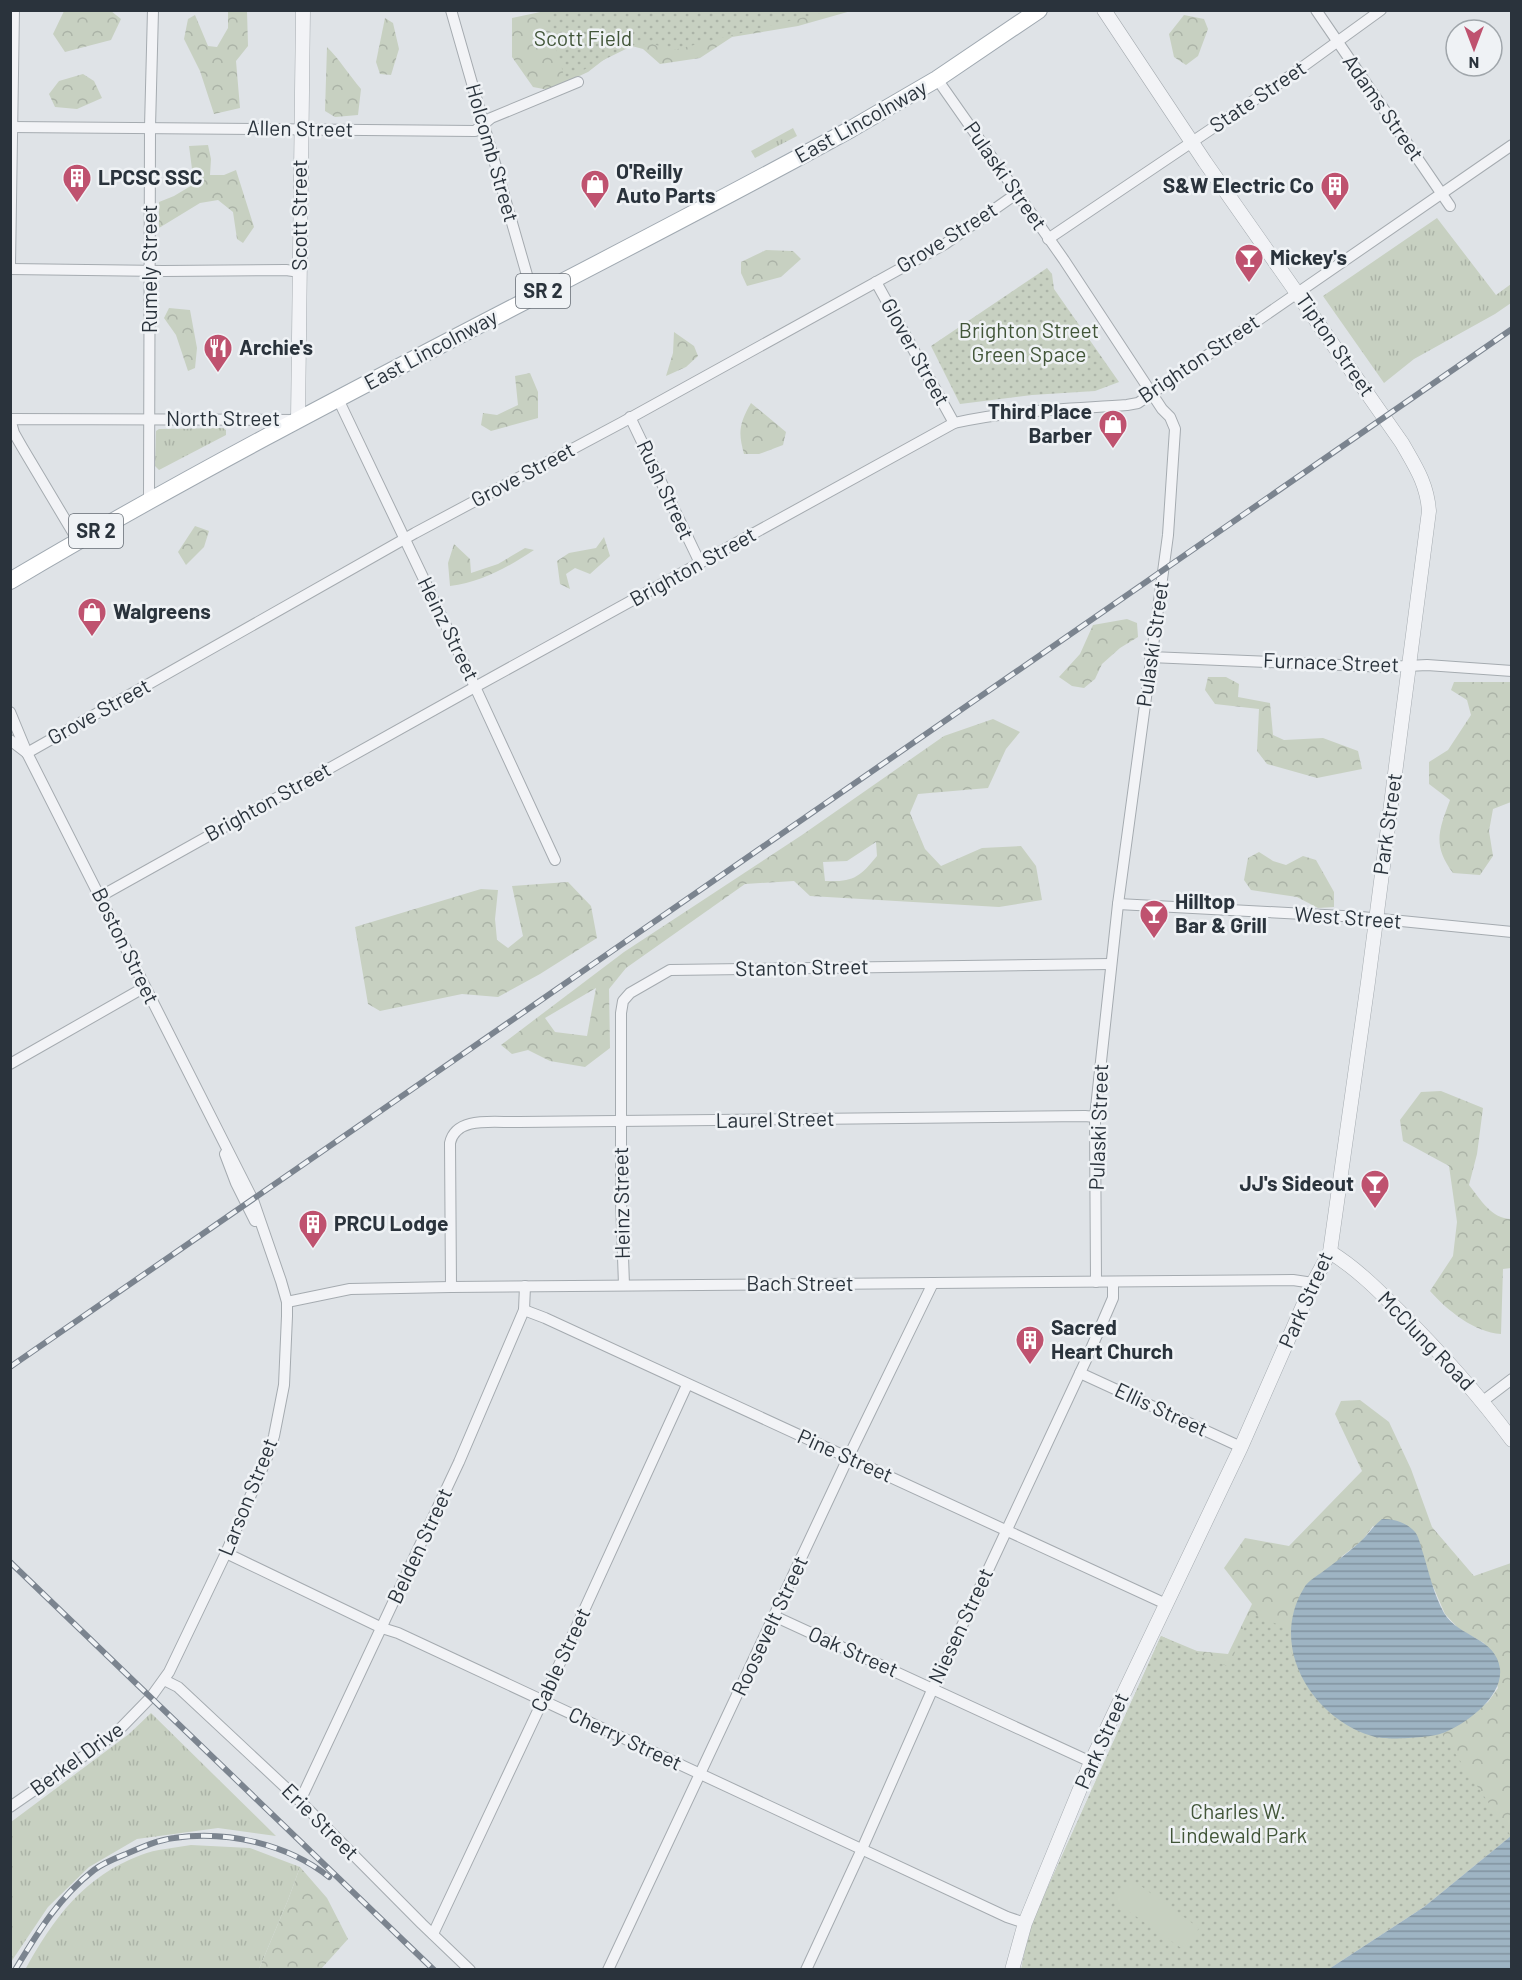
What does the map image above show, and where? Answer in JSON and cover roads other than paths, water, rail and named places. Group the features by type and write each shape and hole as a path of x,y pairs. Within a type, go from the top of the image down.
{"main road":[{"name":"East Lincolnway","path":"10,582 149,501 298,420 846,132 937,79 1039,10"}],"street":[{"path":"10,265 14,10"},
{"name":"Rumely Street","path":"148,419 153,10"},
{"name":"Scott Street","path":"298,420 303,10"},
{"name":"Holcomb Street","path":"451,10 533,296"},
{"name":"Tipton Street","path":"1104,10 1402,443"},
{"name":"Adams Street","path":"1316,10 1450,206"},
{"name":"State Street","path":"1192,141 1381,10"},
{"name":"Pulaski Street","path":"937,79 1170,417 1175,429 1168,535 1118,904 1095,1117 1096,1282"},
{"name":"Allen Street","path":"11,126 475,131 491,118 578,82"},
{"path":"1048,239 1192,141"},
{"name":"Brighton Street","path":"101,896 954,423 988,415 1034,410 1138,403 1512,145"},
{"name":"Grove Street","path":"27,753 405,539 945,244 1016,194"},
{"path":"10,269 286,270 300,272"},
{"name":"Glover Street","path":"876,282 954,423"},
{"name":"Heinz Street","path":"338,399 555,860"},
{"name":"Rush Street","path":"630,417 699,563"},
{"path":"10,419 14,434 78,541"},
{"name":"North Street","path":"10,419 298,420"},
{"name":"North Street","path":"148,419 149,501"},
{"name":"Park Street","path":"1012,1970 1025,1923 1091,1762 1241,1447 1313,1283 1330,1252 1362,1029 1429,511 1428,493 1402,443"},
{"name":"Furnace Street","path":"1150,657 1388,667 1432,665 1512,671"},
{"name":"Boston Street","path":"10,712 27,753 101,896 220,1139 228,1166 268,1243 287,1302"},
{"name":"Boston Street","path":"10,740 27,753"},
{"name":"West Street","path":"1118,904 1376,918 1510,930"},
{"name":"Stanton Street","path":"620,1121 623,1001 630,993 670,970 1111,964"},
{"path":"10,1064 145,987"},
{"name":"Laurel Street","path":"452,1287 450,1143 457,1129 465,1125 620,1121 1095,1117"},
{"name":"Heinz Street","path":"620,1121 624,1285"},
{"name":"McClung Road","path":"1330,1252 1377,1289 1428,1340 1483,1401 1512,1440"},
{"name":"Bach Street","path":"287,1302 332,1291 452,1287 1300,1280 1313,1283"},
{"name":"Niesen Street","path":"806,1970 933,1688 1080,1373 1113,1298 1113,1282"},
{"name":"Roosevelt Street","path":"608,1970 848,1458 933,1283"},
{"name":"Belden Street","path":"300,1801 460,1460 524,1310 525,1286"},
{"name":"Larson Street","path":"164,1680 178,1656 226,1553 268,1455 284,1385 287,1302"},
{"name":"Pine Street","path":"524,1310 1166,1604"},
{"name":"Ellis Street","path":"1080,1373 1241,1447"},
{"path":"1483,1401 1512,1379"},
{"name":"Cable Street","path":"433,1934 687,1385"},
{"name":"Cherry Street","path":"226,1553 382,1628 398,1633 1007,1917 1025,1923"},
{"name":"Oak Street","path":"774,1616 1091,1762"},
{"name":"Erie Street","path":"164,1680 178,1687 300,1801 471,1970"},
{"name":"Berkel Drive","path":"10,1807 114,1735 151,1697 164,1680"}],"water":[{"path":"1382,1519 1400,1522 1415,1532 1444,1613 1458,1628 1485,1644 1492,1651 1500,1669 1496,1690 1481,1708 1462,1723 1437,1735 1381,1738 1354,1729 1336,1718 1307,1687 1292,1649 1291,1628 1295,1608 1305,1586 1355,1546"},
{"path":"1511,1836 1511,1969 1329,1969 1424,1907"}],"railway":[{"path":"10,1367 1512,329"},
{"path":"10,1562 434,1970"},
{"path":"15,1970 50,1916 82,1880 105,1863 156,1842 194,1836 235,1838 256,1842 295,1856 329,1877"}],"place":[{"name":"LPCSC SSC","path":"77,204"},
{"name":"O'Reilly Auto Parts","path":"595,210"},
{"name":"S&W Electric Co","path":"1335,212"},
{"name":"Mickey's","path":"1249,284"},
{"name":"Archie's","path":"218,374"},
{"name":"Third Place Barber","path":"1113,450"},
{"name":"Walgreens","path":"92,638"},
{"name":"Hilltop Bar & Grill","path":"1154,940"},
{"name":"JJ's Sideout","path":"1375,1210"},
{"name":"PRCU Lodge","path":"313,1250"},
{"name":"Sacred Heart Church","path":"1030,1366"}],"park label":[{"name":"Scott Field","path":"583,39"},
{"name":"Brighton Street Green Space","path":"1029,343"},
{"name":"Charles W. Lindewald Park","path":"1238,1824"}]}
